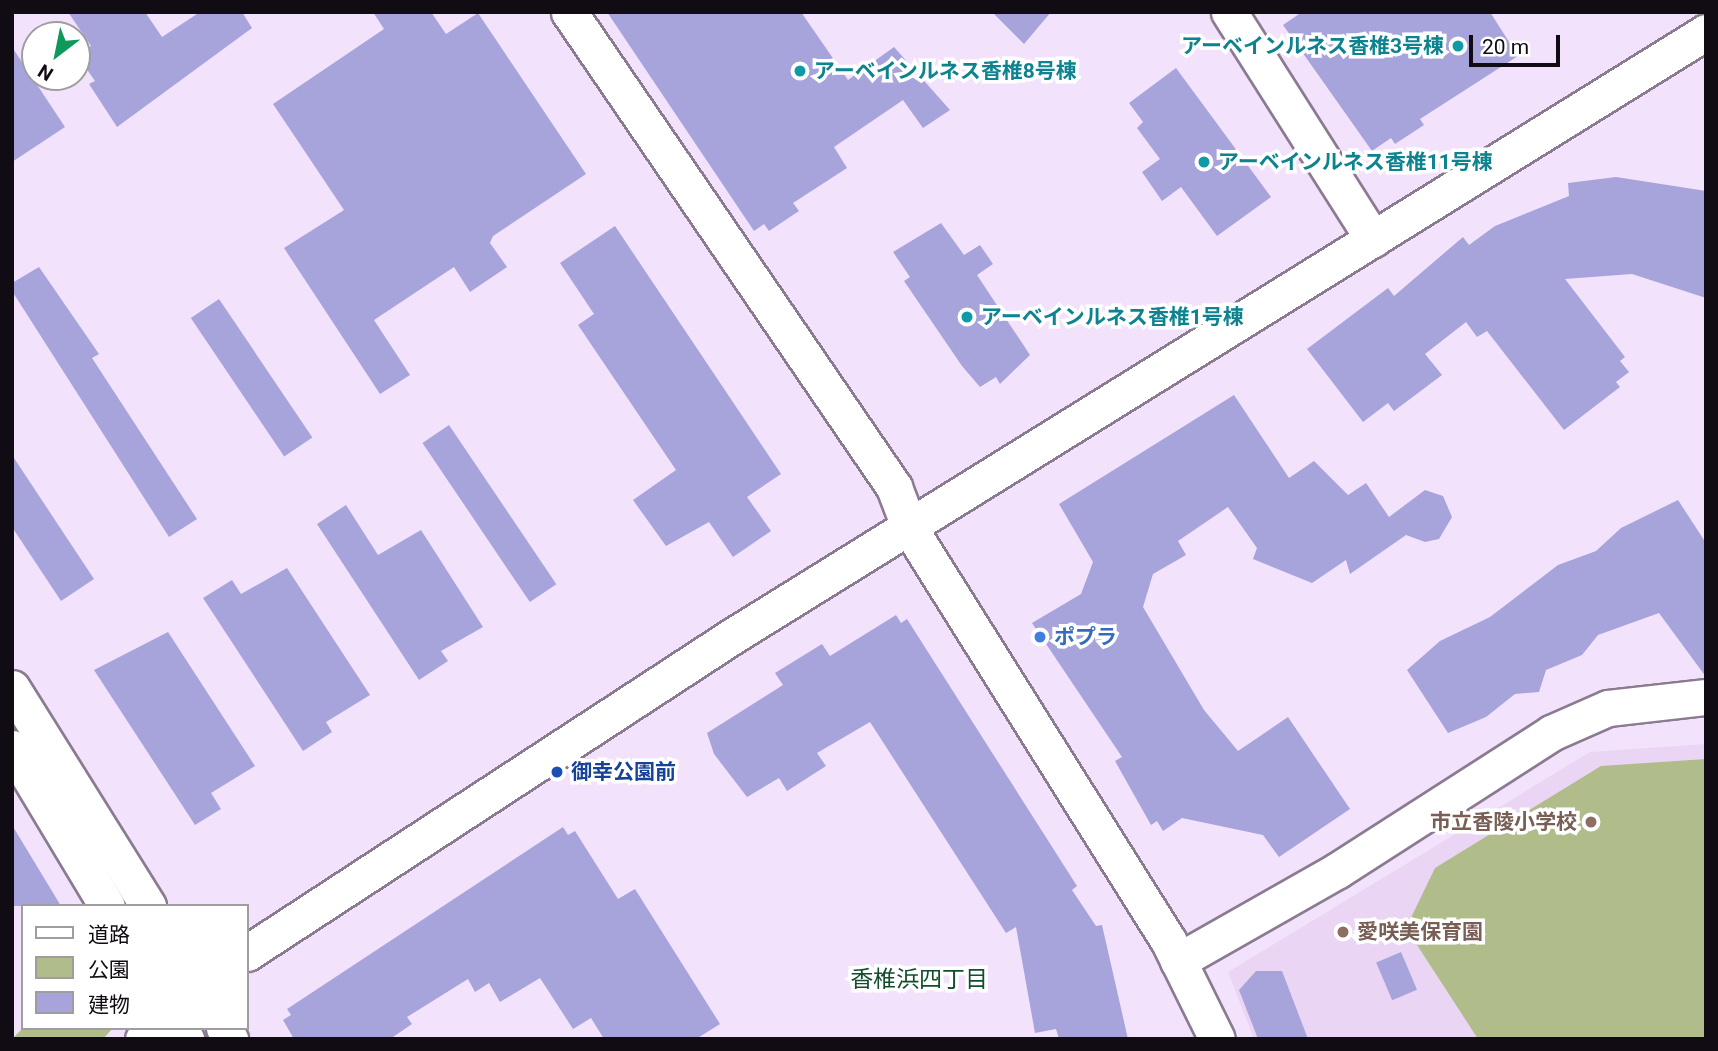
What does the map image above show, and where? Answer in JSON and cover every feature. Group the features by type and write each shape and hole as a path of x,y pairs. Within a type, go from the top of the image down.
{"street":[{"path":"569,12 894,487 910,529 1178,961 1216,1039"},
{"path":"1229,12 1373,239"},
{"path":"248,952 731,637 910,529 1706,32"},
{"path":"12,688 147,904"},
{"path":"1178,961 1338,870 1550,733 1608,708 1706,697"},
{"path":"12,748 21,782 106,904"}],"shaded area":[{"name":"市立香陵小学校","path":"1706,744 1706,1039 1254,1039 1228,972 1590,752"}],"green space":[{"name":"市立香陵小学校","path":"1706,759 1706,1039 1478,1039 1406,928 1435,868 1601,766"},
{"path":"21,1030 111,1030 103,1039 12,1039"}],"building":[{"path":"68,12 145,12 162,37 200,12 242,12 252,28 117,127 91,87 91,83 95,81 91,75 91,21 74,21"},
{"path":"373,12 431,12 446,34 478,13 586,174 493,236 490,243 507,267 470,292 454,267 374,320 410,375 380,394 284,248 344,210 273,104 384,29"},
{"path":"607,12 801,12 848,80 894,47 950,110 923,128 903,100 834,147 847,168 793,203 799,211 769,231 764,224 754,231"},
{"path":"992,12 1051,12 1024,44"},
{"path":"1302,12 1490,12 1518,56 1420,119 1424,125 1395,144 1391,138 1372,151 1283,25"},
{"path":"12,47 21,61 21,91 41,91 65,127 12,162"},
{"name":"アーベインルネス香椎11号棟","path":"1176,68 1271,197 1217,236 1181,187 1162,201 1142,172 1160,159 1137,128 1143,122 1129,103"},
{"path":"1616,177 1706,191 1706,298 1632,274 1565,279 1625,357 1620,361 1629,372 1616,382 1620,387 1564,430 1487,331 1477,337 1466,322 1425,354 1442,375 1394,411 1388,403 1363,422 1307,349 1388,288 1394,296 1463,237 1469,245 1495,226 1569,196 1568,183"},
{"name":"アーベインルネス香椎1号棟","path":"941,223 964,255 980,245 993,264 977,275 1030,355 1000,384 996,377 980,387 962,366 904,281 910,277 893,252"},
{"path":"615,226 781,474 747,497 771,531 733,557 709,522 666,546 633,500 676,470 578,325 594,314 560,263"},
{"path":"39,267 99,354 92,358 197,519 169,537 12,291 12,283"},
{"path":"219,299 312,437 284,456 191,318"},
{"path":"1234,395 1289,478 1314,461 1348,495 1366,483 1389,517 1425,490 1443,496 1452,517 1439,539 1425,542 1406,535 1350,574 1346,560 1312,583 1253,559 1257,548 1228,507 1178,541 1186,555 1153,574 1143,607 1204,710 1238,751 1288,717 1350,809 1279,857 1263,835 1182,818 1163,831 1157,821 1151,825 1115,761 1122,757 1032,623 1081,594 1093,562 1059,504"},
{"path":"449,425 556,584 530,602 422,443"},
{"path":"12,455 94,579 61,601 12,527"},
{"path":"1678,500 1706,543 1706,677 1659,613 1598,635 1582,655 1546,670 1539,692 1515,694 1486,717 1448,733 1407,670 1440,641 1490,617 1558,565 1596,551 1621,528"},
{"path":"346,505 378,555 421,530 483,627 441,651 448,661 419,680 317,524"},
{"path":"287,568 370,695 326,722 332,732 303,751 203,598 232,580 241,594"},
{"path":"896,615 901,623 907,619 1077,886 1072,890 1096,926 1102,925 1128,1039 1059,1039 1056,1029 1035,1033 1016,927 1006,933 870,722 817,753 826,766 787,791 779,778 747,797 714,754 707,733 783,685 775,673 822,644 830,656"},
{"path":"168,632 255,766 211,793 221,809 195,825 94,670"},
{"path":"12,825 60,904 12,906"},
{"path":"563,827 568,835 575,831 618,899 635,889 720,1024 696,1039 604,1039 591,1018 573,1029 540,978 500,1002 489,983 475,992 468,979 407,1017 412,1024 390,1039 294,1039 283,1020 291,1015 287,1009"},
{"path":"1401,952 1417,990 1392,1000 1376,963"},
{"path":"1256,971 1282,971 1308,1039 1258,1039 1239,990"}],"place":[{"name":"アーベインルネス香椎3号棟","path":"1458,46"},
{"name":"アーベインルネス香椎8号棟","path":"800,71"},
{"name":"アーベインルネス香椎11号棟","path":"1204,162"},
{"name":"アーベインルネス香椎1号棟","path":"967,317"},
{"name":"ポプラ","path":"1040,637"},
{"name":"御幸公園前","path":"557,772"},
{"name":"市立香陵小学校","path":"1591,822"},
{"name":"愛咲美保育園","path":"1343,932"}],"district":[{"name":"香椎浜四丁目","path":"919,980"}]}
